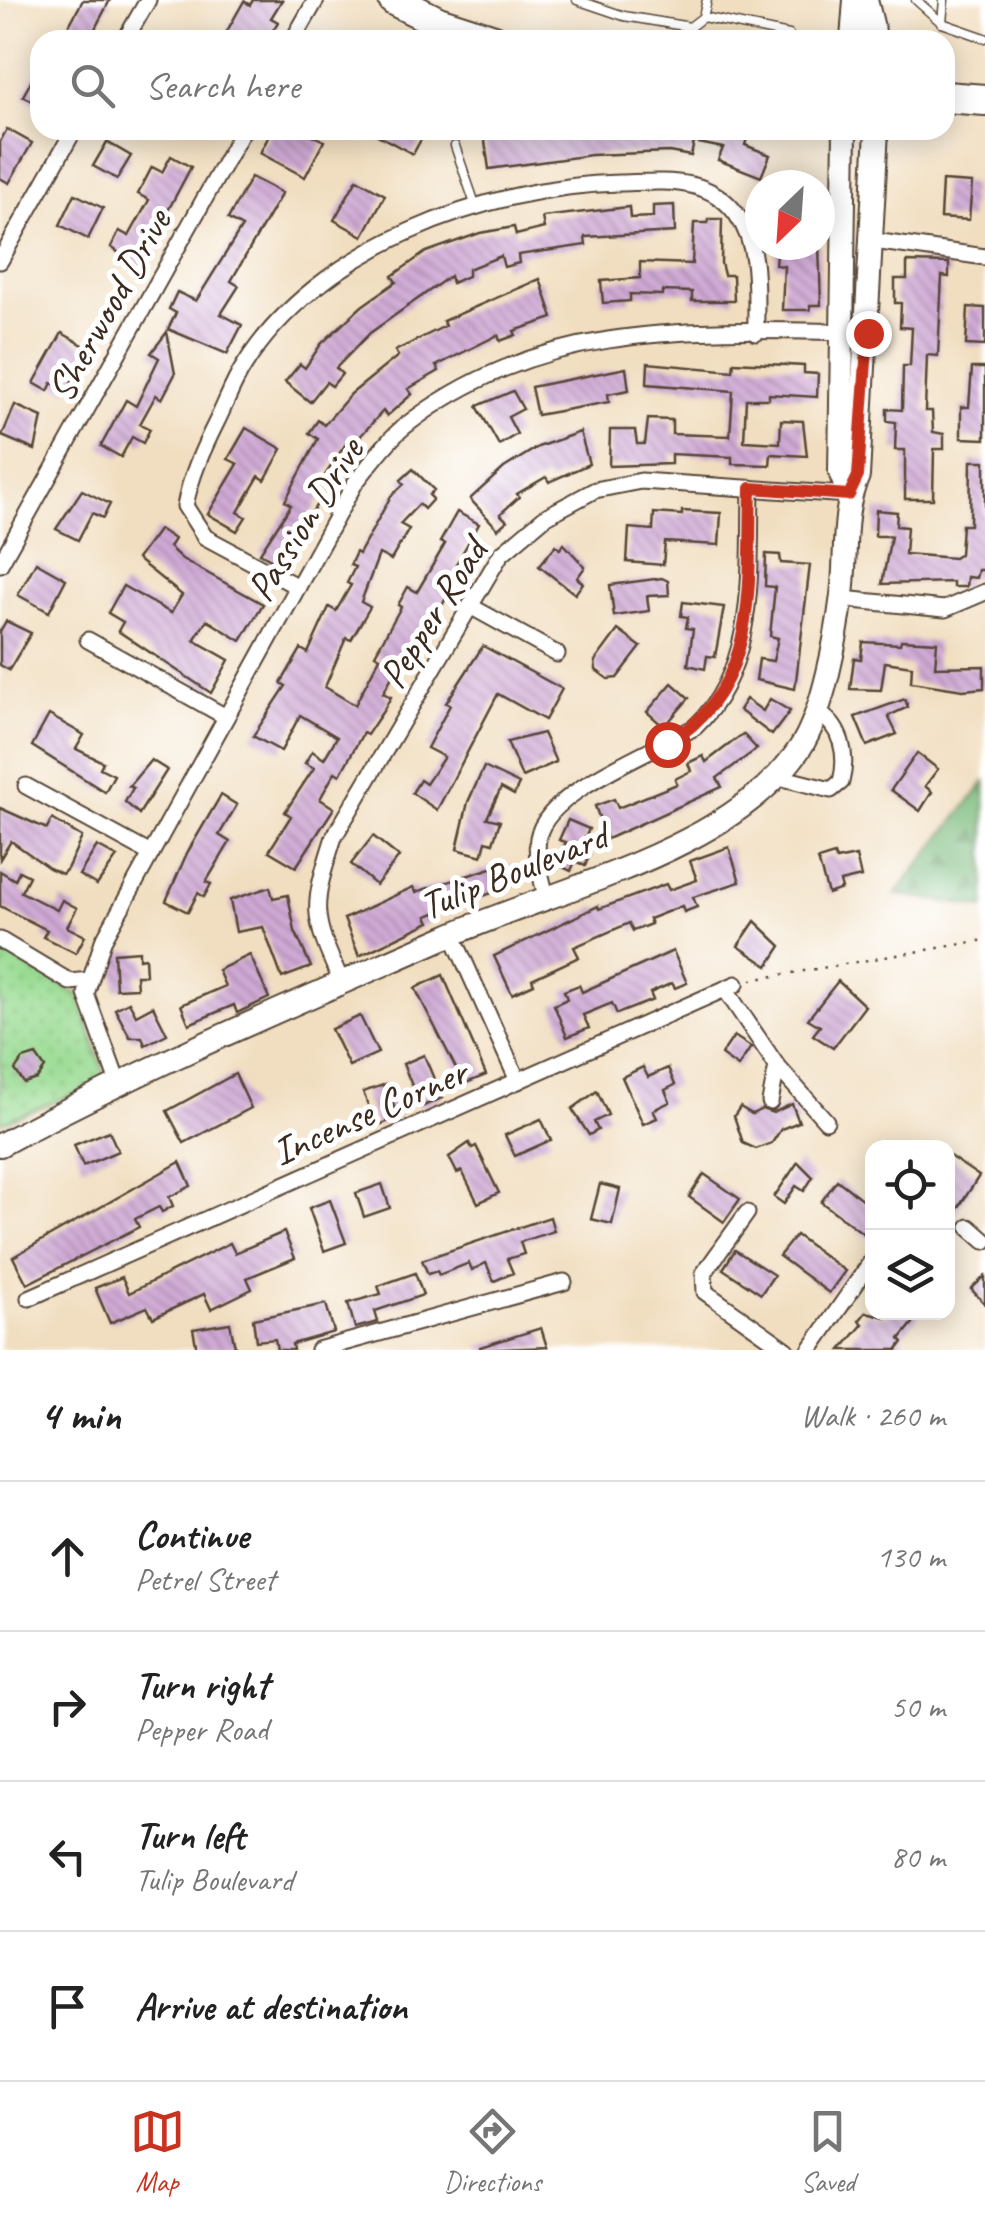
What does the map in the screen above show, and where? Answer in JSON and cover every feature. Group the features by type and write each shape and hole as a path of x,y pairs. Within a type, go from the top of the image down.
{"highway":[{"path":"394,0 463,30"},
{"path":"955,98 985,100"}],"street":[{"path":"131,30 148,0"},
{"path":"300,30 316,0"},
{"path":"853,30 855,0"},
{"path":"866,0 874,30"},
{"path":"0,261 68,140"},
{"name":"Sherwood Drive","path":"0,564 237,140"},
{"name":"Tulip Boulevard","path":"847,140 857,333"},
{"name":"Tulip Boulevard","path":"0,1144 118,1083 452,934 546,900 704,831 756,799 779,777 802,745 817,712 842,599 849,495 840,472 857,333 874,241 877,140"},
{"path":"298,587 205,537 185,506 191,474 244,365 290,311 360,258 422,224 475,204 578,184 686,182 713,192 736,213 749,236 756,333"},
{"path":"874,241 985,257"},
{"name":"Passion Drive","path":"118,1083 95,1030 86,994 103,940 354,483 403,427 494,374 543,352 599,338 857,333"},
{"name":"Pepper Road","path":"342,983 316,926 320,881 330,852 501,554 545,517 594,490 642,481 849,495"},
{"path":"546,900 537,851 544,819 564,796 695,727 710,712 729,678 743,640 751,488"},
{"path":"842,599 945,609 985,592"},
{"path":"470,606 557,654"},
{"path":"88,640 226,717"},
{"path":"779,777 816,789 832,790 841,782 842,746 832,720 817,712"},
{"path":"26,786 151,854"},
{"path":"452,934 518,1080"},
{"path":"0,940 70,982 90,980"},
{"path":"730,986 777,1066 826,1121"},
{"name":"Incense Corner","path":"30,1298 730,986"},
{"path":"770,1102 777,1066"},
{"path":"748,1213 704,1272 706,1292 788,1350"},
{"path":"968,1226 985,1242"},
{"path":"810,1350 865,1271"},
{"path":"318,1350 564,1282"}],"lane":[{"path":"577,0 624,16 690,27 703,17 706,0"},
{"path":"916,0 942,23 985,38"},
{"path":"942,23 944,0"},
{"path":"703,17 762,30"},
{"path":"455,146 475,204"}],"path":[{"path":"730,986 772,974 985,940"}],"green space":[{"path":"985,782 985,908 896,894"},
{"path":"0,951 79,995 107,1082 0,1123"}],"building":[{"path":"83,0 110,0 94,30 66,30"},
{"path":"253,0 282,0 271,18 278,22 273,30 228,30 244,1 250,5"},
{"path":"7,129 32,143 9,183 0,178 0,142"},
{"path":"267,140 324,141 305,177 260,153"},
{"path":"387,140 421,140 413,154"},
{"path":"485,140 746,140 745,145 770,155 764,170 745,171 718,160 723,148 694,142 691,156 669,152 591,155 489,169"},
{"path":"107,142 131,156 117,179 93,166"},
{"path":"171,156 191,167 138,267 111,247 119,231 129,236 149,200 138,194 152,167 162,172"},
{"path":"251,177 282,193 231,281 239,286 221,314 242,325 227,354 168,329 176,313 169,309 177,292 196,301 242,227 228,219"},
{"path":"357,179 385,195 363,236 334,220"},
{"path":"942,181 972,183 969,220 940,218"},
{"path":"75,194 103,208 88,239 60,225"},
{"path":"674,205 675,232 585,237 586,245 518,255 519,263 504,267 501,256 468,269 468,276 452,283 450,276 370,333 336,368 342,374 332,386 326,382 310,402 285,382 300,364 305,368 321,344 362,306 396,282 392,276 426,252 480,233 514,227 516,235 544,228 542,217 629,207 630,218 653,217 653,206"},
{"path":"708,219 722,219 721,263 724,275 733,275 734,301 692,301 692,292 662,291 662,295 630,294 630,301 603,303 601,281 640,278 640,262 692,264 694,223 708,223"},
{"path":"776,260 820,260 821,305 810,305 810,310 782,310 784,266 775,265"},
{"path":"907,262 949,263 949,277 942,276 938,356 927,355 925,411 932,411 933,432 944,434 944,449 934,449 933,499 905,499 905,450 895,450 896,422 887,421 887,409 902,410 903,366 910,366 912,328 900,327 901,303 895,303 895,279 907,279"},
{"path":"540,279 553,318 514,331 516,335 500,341 498,335 436,366 439,371 408,389 412,394 387,416 383,411 356,441 351,436 314,492 322,496 280,564 260,553 291,505 285,501 318,439 309,433 318,420 324,425 351,394 398,356 395,351 445,326 443,321"},
{"path":"968,307 985,308 985,346 966,345"},
{"path":"167,332 175,374 162,399 156,395 140,424 150,429 143,443 132,437 121,457 101,446 126,400 136,406 159,358 151,353"},
{"path":"62,333 90,349 67,391 52,383 48,391 34,383"},
{"path":"734,362 804,366 804,373 818,374 817,397 769,394 769,399 746,399 744,441 780,443 781,420 803,421 807,456 771,454 770,465 732,464 732,457 671,454 671,464 609,466 610,430 635,430 637,444 645,444 648,419 672,420 672,434 730,436 733,391 647,384 648,363 733,371"},
{"path":"626,368 629,390 608,394 609,402 537,415 531,387"},
{"path":"972,368 985,368 985,439 961,438 961,407 969,407"},
{"path":"513,391 523,409 508,417 517,434 499,445 477,406"},
{"path":"15,405 42,417 35,450 2,436"},
{"path":"246,428 282,449 265,480 259,476 238,512 246,517 237,531 208,514 238,464 228,459"},
{"path":"580,432 589,464 549,482 546,477 517,494 519,497 500,514 507,521 498,529 470,499 504,468 538,447"},
{"path":"971,461 985,461 985,570 978,570 976,578 967,577 966,587 953,587 953,582 882,584 891,536 875,536 876,510 897,512 896,526 907,527 905,554 954,558 960,554 962,525 970,525"},
{"path":"413,469 434,490 429,495 433,499 424,509 419,504 400,524 409,529 391,560 379,554 361,602 370,607 351,640 346,638 325,687 355,705 380,657 375,654 401,607 398,605 408,587 417,592 445,544 440,542 457,512 479,524 456,564 461,567 418,655 407,649 383,693 391,697 383,711 367,735 363,733 340,775 335,772 320,799 334,808 296,867 269,851 291,816 285,812 314,768 305,763 312,751 324,759 337,737 300,715 281,751 253,736 286,686 281,683 301,649 308,653 329,607 336,611 351,585 347,583 355,567 350,565 356,552 359,554 391,496 404,484 401,480"},
{"path":"82,490 110,504 103,518 92,513 78,540 56,529"},
{"path":"682,511 721,513 719,545 665,542 663,565 627,562 629,528 653,530 654,513 682,515"},
{"path":"159,529 174,539 169,547 182,559 263,604 241,641 207,620 194,640 229,660 211,693 118,631 123,622 108,613 123,586 171,613 182,595 137,559"},
{"path":"564,544 585,567 577,578 583,583 575,594 539,566 556,545 560,549"},
{"path":"766,554 780,555 781,563 810,565 795,689 756,680 759,659 773,661 778,638 770,636 775,587 765,586"},
{"path":"36,562 66,579 49,612 18,595"},
{"path":"662,578 668,581 669,595 647,596 649,611 614,616 610,585"},
{"path":"683,602 724,607 715,657 707,656 705,669 688,665 693,629 686,628 688,617 681,616"},
{"path":"6,621 31,633 9,670 0,665 0,631"},
{"path":"618,630 641,647 617,678 608,679 596,670 595,661"},
{"path":"901,640 937,642 935,667 984,666 984,688 963,690 911,682 912,666 885,662 881,690 850,689 854,658 861,659 863,642 900,644"},
{"path":"483,646 562,689 545,720 498,694 437,810 412,793 420,780 426,784 444,757 427,748 450,705 446,703"},
{"path":"672,683 689,698 664,727 647,712"},
{"path":"746,699 763,711 770,699 790,711 772,735 739,710"},
{"path":"905,699 908,707 888,716 897,734 867,746 855,717"},
{"path":"49,715 84,735 76,749 103,762 100,768 114,775 105,792 32,746"},
{"path":"543,733 556,762 522,777 507,742"},
{"path":"743,734 757,749 717,778 722,787 607,839 595,806 614,799 618,808 677,784 675,779 691,771 688,763 703,756 706,762"},
{"path":"917,753 938,769 925,786 932,792 920,811 891,790"},
{"path":"151,760 167,770 139,814 125,802 133,788 129,786"},
{"path":"484,767 519,784 514,795 501,788 487,818 500,821 493,843 486,841 482,856 457,849 468,802"},
{"path":"221,795 237,805 219,835 230,842 206,882 211,884 204,897 198,893 188,912 166,901 187,853"},
{"path":"0,808 47,829 52,819 82,837 67,869 62,874 49,868 11,841 0,859"},
{"path":"568,820 589,829 580,850 590,854 585,866 575,861 571,871 556,864 566,842 559,840"},
{"path":"373,836 399,857 376,885 351,864"},
{"path":"97,846 117,857 97,885 79,875"},
{"path":"729,847 740,882 693,897 697,907 684,912 682,906 649,919 651,924 633,931 629,923 574,947 579,957 532,979 534,984 512,994 494,956 598,906 599,909 666,884 669,890 697,880 690,861"},
{"path":"834,855 836,860 856,856 861,877 840,882 842,889 828,894 818,860"},
{"path":"507,863 517,874 513,875 517,884 427,916 430,922 359,956 344,919 413,887 416,892"},
{"path":"0,871 15,880 19,871 29,876 21,892 57,910 62,900 77,908 67,927 85,936 76,953 43,937 47,930 0,906"},
{"path":"270,887 273,898 288,895 295,931 311,967 282,978 263,927 236,932 230,900"},
{"path":"755,921 781,946 768,966 738,946"},
{"path":"139,951 139,959 145,958 146,975 136,975 137,988 116,989 114,953"},
{"path":"673,951 687,983 675,988 672,983 650,993 653,1000 617,1014 612,1003 583,1015 589,1028 567,1037 554,1005 567,999 564,991 579,985 582,992"},
{"path":"250,955 269,998 237,1013 234,1005 189,1024 181,1005 225,986 218,970"},
{"path":"443,975 486,1075 464,1084 415,988"},
{"path":"838,981 865,1006 833,1048 813,1035 820,1026 808,1019"},
{"path":"129,1002 136,1015 153,1006 167,1034 145,1045 142,1037 130,1037 115,1009"},
{"path":"360,1016 378,1053 349,1066 331,1029"},
{"path":"734,1036 751,1047 738,1067 721,1055"},
{"path":"36,1055 45,1068 37,1079 24,1083 15,1070 23,1059"},
{"path":"424,1055 442,1098 421,1107 403,1064"},
{"path":"643,1067 648,1077 668,1068 675,1085 665,1090 670,1102 653,1110 657,1118 643,1124 622,1077"},
{"path":"235,1074 251,1108 184,1143 167,1111"},
{"path":"386,1084 398,1118 376,1126 363,1092"},
{"path":"597,1091 608,1115 594,1122 598,1130 589,1135 572,1109"},
{"path":"792,1104 799,1122 781,1129 772,1143 756,1149 743,1143 734,1116 740,1107 752,1114 762,1109 773,1113"},
{"path":"541,1119 551,1140 515,1156 505,1135"},
{"path":"109,1131 118,1151 83,1166 74,1145"},
{"path":"469,1143 472,1148 476,1146 499,1193 478,1203 462,1171 457,1173 449,1157"},
{"path":"955,1160 979,1176 955,1213"},
{"path":"180,1162 191,1186 169,1197 173,1206 162,1212 159,1207 135,1219 139,1227 27,1284 13,1257"},
{"path":"798,1162 813,1177 804,1191 796,1186 784,1204 774,1197"},
{"path":"704,1174 740,1199 724,1222 689,1197"},
{"path":"837,1180 865,1202 865,1235 821,1202"},
{"path":"382,1184 390,1208 364,1217 356,1193"},
{"path":"600,1184 620,1189 612,1224 591,1219"},
{"path":"330,1200 346,1243 324,1251 309,1208"},
{"path":"550,1217 554,1231 520,1242 524,1254 507,1259 513,1273 494,1281 486,1263 472,1270 469,1263 439,1275 437,1271 428,1274 422,1260"},
{"path":"284,1232 295,1258 247,1278 252,1289 211,1309 204,1294 153,1318 147,1307 110,1323 95,1288 122,1277 129,1293 230,1243 235,1253"},
{"path":"796,1235 845,1271 829,1293 779,1256"},
{"path":"735,1250 774,1275 761,1294 723,1269"},
{"path":"415,1273 423,1295 375,1311 378,1322 355,1328 348,1303 381,1294 378,1286"},
{"path":"985,1276 985,1304 971,1289"},
{"path":"326,1304 334,1332 292,1344 293,1350 277,1350 275,1339 256,1341 253,1319"},
{"path":"865,1313 865,1320 915,1320 900,1339 903,1342 897,1350 841,1350 863,1324 859,1321"},
{"path":"230,1323 235,1347 197,1350 193,1329"},
{"path":"541,1328 547,1347 481,1350 480,1347"}],"route":[{"path":"667,744 695,727 710,712 729,678 743,640 751,488 849,495 858,476 868,333"}]}
